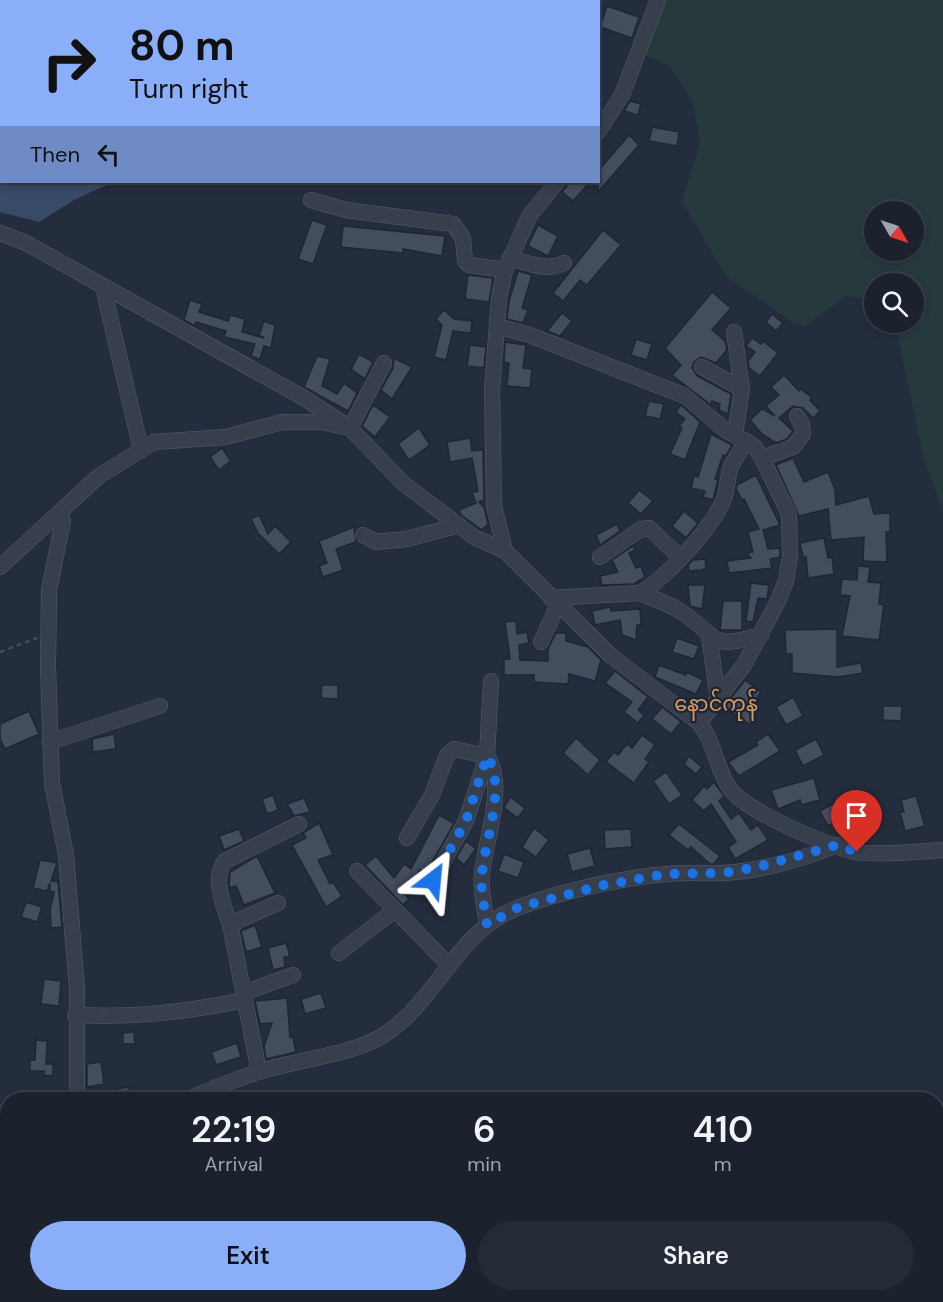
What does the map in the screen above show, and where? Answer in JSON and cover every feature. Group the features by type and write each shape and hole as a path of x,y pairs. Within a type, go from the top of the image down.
{"street":[{"path":"600,128 622,95 658,0"},
{"path":"505,551 494,506 492,390 497,326 508,264 530,215 556,183"},
{"path":"312,200 346,210 453,224 460,231 465,261 469,265 508,264 556,267 564,263"},
{"path":"0,233 26,243 304,398 350,428 403,483 474,537 505,551 611,656 699,723 706,733 717,765 732,791 756,811 857,852 943,850"},
{"path":"104,287 141,450"},
{"path":"497,326 530,335 675,391 694,402 724,429 741,438 762,458 789,514 790,557 786,581 744,665 699,723"},
{"path":"554,602 640,593 652,586 680,557 716,514 725,494 741,438 742,389 734,332"},
{"path":"350,428 384,363"},
{"path":"702,367 742,389"},
{"path":"762,458 793,447 803,434 802,425 797,416"},
{"path":"0,567 99,476 154,442 226,437 282,422 321,422 350,428"},
{"path":"60,512 63,521 49,590 50,742 52,783 66,855 76,990 76,1092"},
{"path":"363,534 376,542 397,540 459,525"},
{"path":"600,557 641,529 649,528 680,557"},
{"path":"640,593 683,613 709,636 726,644 761,635"},
{"path":"541,642 554,602"},
{"path":"709,636 718,698"},
{"path":"433,880 466,821 487,756 491,681"},
{"path":"50,742 160,706"},
{"path":"407,838 432,795 447,755 454,749 487,756 493,766 494,805 481,875 487,925"},
{"path":"259,1072 231,929 218,878 219,868 225,861 298,824"},
{"path":"206,1092 259,1072 364,1044 384,1035 420,1001 448,964 487,925 519,907 558,895 666,874 724,873 758,867 837,845"},
{"path":"357,871 448,964"},
{"path":"231,929 237,921 278,903"},
{"path":"339,953 395,910"},
{"path":"75,1015 128,1017 195,1010 244,996 293,975"}],"path":[{"path":"0,652 49,634"}],"green space":[{"path":"659,0 943,0 943,510 924,459 897,333 924,333 924,273 864,273 864,299 846,296 804,326 792,322 726,276 682,201 700,144 693,102 669,65 645,55"}],"water":[{"path":"0,183 111,183 74,200 39,222 0,212"}],"building":[{"path":"607,6 639,17 632,38 600,27"},
{"path":"630,101 641,104 638,115 624,111"},
{"path":"652,127 679,132 677,146 649,141"},
{"path":"629,135 639,145 598,192 600,169"},
{"path":"569,183 589,183 573,201 562,192"},
{"path":"312,220 327,225 313,264 298,259"},
{"path":"538,225 558,236 548,256 528,246"},
{"path":"343,226 445,236 442,256 403,249 403,253 341,247"},
{"path":"603,230 621,245 587,285 580,280 563,301 553,293"},
{"path":"518,271 532,275 522,308 528,310 523,323 507,319 509,301"},
{"path":"468,275 493,278 489,302 465,299"},
{"path":"712,292 731,308 712,330 725,341 727,350 716,363 701,357 694,362 692,368 697,376 731,394 728,414 719,410 720,404 712,401 711,405 672,375 681,365 665,348"},
{"path":"190,300 202,304 199,312 228,321 230,315 245,319 242,332 264,338 259,335 264,321 275,325 271,348 264,346 260,359 251,356 255,344 224,337 226,331 196,322 195,326 184,320"},
{"path":"444,310 454,319 472,321 471,333 453,331 446,360 434,357 442,325 436,319"},
{"path":"562,313 572,321 560,336 547,331"},
{"path":"772,314 783,323 776,331 766,322"},
{"path":"752,338 761,344 763,341 778,353 760,376 749,368 748,361 755,352 746,346"},
{"path":"636,339 652,344 647,360 631,355"},
{"path":"505,342 526,345 523,368 532,369 530,388 507,386 509,363 504,362"},
{"path":"470,345 486,347 484,368 467,366"},
{"path":"359,354 373,362 365,379 351,369"},
{"path":"317,356 330,359 322,386 337,394 344,383 357,393 348,411 304,387"},
{"path":"394,358 412,367 392,399 381,390 393,368"},
{"path":"784,375 799,391 801,389 811,397 810,400 820,411 813,418 803,408 793,406 779,418 793,431 787,439 776,443 762,434 750,420 762,409 775,416 766,406 779,395 771,387"},
{"path":"649,401 664,404 660,419 645,416"},
{"path":"373,405 390,417 375,437 362,426"},
{"path":"681,405 700,422 685,460 670,454 682,428 679,426 685,419 676,412"},
{"path":"419,428 430,445 409,460 398,444"},
{"path":"711,434 732,445 726,456 723,455 715,479 718,480 713,500 703,497 705,491 691,488 694,476 698,477"},
{"path":"470,438 472,451 483,450 484,500 479,502 484,507 488,524 482,530 461,515 459,510 476,503 472,493 478,491 472,458 450,462 447,442"},
{"path":"222,448 231,461 219,470 210,457"},
{"path":"793,458 804,482 828,472 835,489 836,505 869,496 874,514 890,513 890,532 886,532 887,562 863,561 864,537 831,540 828,509 799,516 776,465"},
{"path":"756,475 780,525 763,530 768,549 780,548 780,557 770,559 772,568 729,573 727,561 751,558 747,553 753,552 748,532 759,529 744,499 742,500 736,489 737,485"},
{"path":"639,490 653,501 641,514 628,503"},
{"path":"684,511 698,523 686,538 672,526"},
{"path":"259,515 268,534 275,526 291,542 279,554 258,533 251,519"},
{"path":"617,524 620,531 600,545 596,535"},
{"path":"354,527 356,542 336,549 343,570 323,577 319,566 327,563 319,541"},
{"path":"824,538 828,558 832,557 834,574 808,578 806,557 803,557 800,543"},
{"path":"633,546 635,550 629,553 636,568 641,566 645,577 634,584 602,585 600,576 618,572 612,560"},
{"path":"705,559 706,567 702,570 689,571 688,565 693,560"},
{"path":"858,566 870,567 868,582 881,583 879,604 884,605 879,640 842,636 850,596 840,595 842,579 857,580"},
{"path":"751,583 769,585 767,599 758,598 753,622 746,621"},
{"path":"688,585 705,585 702,609 690,606"},
{"path":"723,601 742,601 742,630 720,630"},
{"path":"610,607 611,611 640,609 641,625 637,625 636,640 622,635 620,620 595,625 592,611"},
{"path":"516,621 517,634 527,632 529,643 519,645 520,660 548,661 548,649 556,633 566,633 566,641 588,647 601,660 595,681 569,674 568,684 534,682 534,675 504,675 504,659 510,659 505,622"},
{"path":"837,629 837,667 861,663 863,673 838,677 792,673 792,654 786,654 785,630"},
{"path":"677,638 699,646 694,659 672,652"},
{"path":"659,665 686,675 687,672 703,680 696,694 655,677"},
{"path":"615,671 648,697 638,710 644,715 638,723 624,712 632,702 605,683"},
{"path":"745,680 761,692 748,711 757,718 751,725 724,707"},
{"path":"322,685 338,685 338,699 321,698"},
{"path":"793,697 803,716 786,725 776,707"},
{"path":"883,706 902,706 901,721 883,720"},
{"path":"662,707 681,722 671,734 652,719"},
{"path":"29,711 39,734 5,749 0,739 0,724"},
{"path":"114,734 116,749 93,752 92,739"},
{"path":"768,734 780,751 739,776 728,762 758,745 756,742"},
{"path":"642,735 655,745 645,759 649,762 634,783 606,762 614,752 618,755 627,744 632,748"},
{"path":"576,738 600,760 588,775 563,753"},
{"path":"816,739 824,755 803,766 795,750"},
{"path":"689,756 702,767 696,774 684,764"},
{"path":"666,772 682,795 669,804 653,781"},
{"path":"814,778 820,800 801,805 800,800 778,809 771,790"},
{"path":"714,782 724,796 719,801 731,819 739,813 751,830 758,825 768,840 735,859 728,847 736,842 711,804 704,811 692,800 704,786 707,789"},
{"path":"273,795 278,810 267,814 262,799"},
{"path":"916,796 925,826 905,831 900,812 904,812 901,800"},
{"path":"510,797 525,808 518,818 504,808"},
{"path":"304,798 310,812 294,816 287,804"},
{"path":"834,803 842,818 828,826 820,811"},
{"path":"439,815 454,823 426,873 420,870 404,893 409,899 403,905 365,865 376,856 394,878 404,864 411,869"},
{"path":"319,823 333,855 318,860 330,884 333,882 342,896 326,907 292,845 306,838 303,833"},
{"path":"679,824 720,856 714,864 710,864 691,847 688,850 669,835"},
{"path":"534,828 549,840 536,857 522,847"},
{"path":"239,829 244,841 224,850 219,836"},
{"path":"631,829 632,847 605,849 604,830"},
{"path":"466,841 476,849 464,865 456,858"},
{"path":"590,848 595,866 572,872 567,854"},
{"path":"504,854 524,862 518,878 498,871"},
{"path":"257,856 275,893 244,905 236,886 229,888 230,872"},
{"path":"40,860 57,863 51,881 58,882 62,927 51,928 50,910 54,892 50,891 50,883 47,891 33,888"},
{"path":"26,902 42,907 37,922 21,917"},
{"path":"255,925 262,947 246,952 241,931"},
{"path":"286,943 290,956 284,957 285,967 273,970 268,948"},
{"path":"44,979 61,981 59,1006 41,1004"},
{"path":"321,993 326,1008 305,1014 301,999"},
{"path":"287,998 290,1037 293,1037 296,1052 266,1059 264,1046 272,1023 260,1024 255,1001"},
{"path":"134,1032 135,1044 123,1044 123,1033"},
{"path":"36,1040 47,1041 46,1064 53,1064 53,1075 44,1076 44,1071 30,1071 30,1060 35,1060"},
{"path":"237,1043 241,1057 216,1065 211,1052"},
{"path":"101,1062 104,1084 87,1087 87,1064"},
{"path":"128,1087 129,1092 117,1092 116,1089"}],"district":[{"name":"နောင်ကုန်","path":"716,704"}],"route":[{"path":"433,880 466,821 487,756 493,766 494,814 481,875 487,925 496,917 519,907 558,895 604,885 666,874 724,873 804,856 837,845 857,852"}]}
